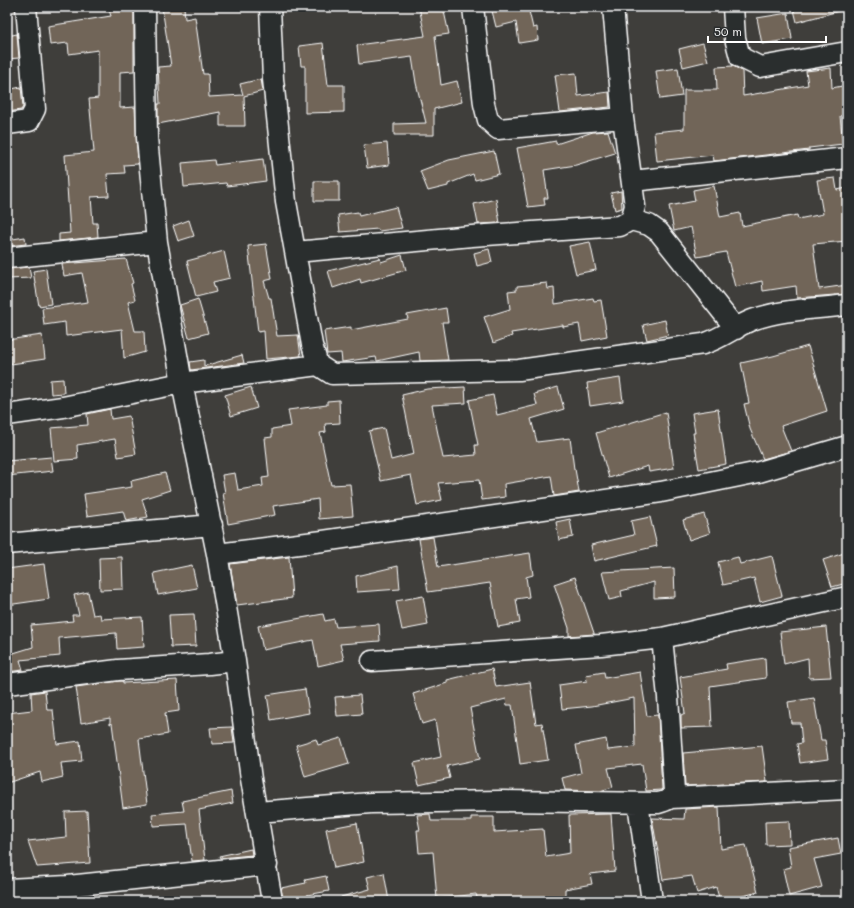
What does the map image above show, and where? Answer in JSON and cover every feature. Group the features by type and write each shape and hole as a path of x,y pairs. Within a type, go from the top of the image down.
{"street":[{"path":"7,124 29,121 35,109 26,7"},
{"path":"145,7 147,138 157,242 182,383 212,525 235,661 257,812 272,901"},
{"path":"270,7 273,79 286,202 312,345 318,365"},
{"path":"473,7 484,104 488,120 498,128 623,118"},
{"path":"295,252 472,236 620,226 630,220 634,206 623,118 613,7"},
{"path":"733,7 735,38 740,57 760,67 847,52"},
{"path":"632,181 847,158"},
{"path":"630,220 649,225 659,232 736,329"},
{"path":"7,258 157,242"},
{"path":"7,415 63,407 182,383 318,365 332,374 519,370 691,347 719,340 752,320 776,313 847,305"},
{"path":"217,554 323,541 661,492 759,472 847,446"},
{"path":"7,544 212,525"},
{"path":"372,661 601,645 662,638 847,597"},
{"path":"662,638 674,792 671,798"},
{"path":"7,684 118,670 235,661"},
{"path":"257,812 371,803 501,801 658,803 671,798 847,789"},
{"path":"638,803 652,901"},
{"path":"7,889 68,886 267,865"}],"building":[{"path":"108,7 134,7 134,71 120,72 120,108 135,107 138,164 124,165 125,173 107,174 109,196 91,197 93,223 97,223 98,237 59,241 59,234 70,233 65,155 94,152 89,99 98,98 98,50 69,54 68,43 50,45 48,26 111,16"},
{"path":"162,7 184,7 185,19 195,17 203,74 208,74 209,97 243,95 240,84 261,79 263,91 244,96 245,126 220,126 220,112 158,124 158,104 160,104 158,67 171,66"},
{"path":"419,7 443,7 449,34 435,36 441,85 457,81 462,102 434,109 434,135 394,135 394,124 426,123 416,83 412,57 359,64 357,45 425,36"},
{"path":"491,7 528,7 533,28 537,27 538,40 519,43 516,22 496,27"},
{"path":"805,7 839,7 839,11 797,22 794,10"},
{"path":"788,13 792,39 762,44 757,18"},
{"path":"17,34 19,58 7,59 7,36"},
{"path":"323,43 328,85 344,85 344,112 305,113 305,66 301,66 299,46"},
{"path":"703,43 708,61 683,67 679,49"},
{"path":"733,66 742,71 743,96 808,85 806,71 831,68 832,88 847,85 847,115 840,116 843,144 809,148 809,150 714,161 713,155 657,161 654,132 684,129 684,90 717,90 716,67"},
{"path":"678,68 682,96 660,99 656,71"},
{"path":"576,73 578,96 609,92 610,107 560,112 555,75"},
{"path":"21,87 23,107 21,110 7,112 7,90"},
{"path":"608,131 615,153 576,165 544,170 548,198 544,198 545,205 528,207 517,148 556,141 556,144 593,132"},
{"path":"387,143 389,165 367,168 364,145"},
{"path":"494,151 499,174 475,180 473,174 448,184 448,186 428,191 420,171 449,160"},
{"path":"263,159 266,181 227,186 226,183 184,187 182,163 214,160 215,165"},
{"path":"835,178 837,190 847,188 847,241 813,244 819,289 847,285 847,294 797,298 796,286 763,291 762,281 735,287 726,252 697,257 691,227 674,231 669,206 695,201 693,190 714,186 720,217 740,213 742,226 797,215 798,219 823,214 817,180"},
{"path":"314,181 339,181 339,201 314,201"},
{"path":"621,191 622,208 615,210 611,193"},
{"path":"496,199 500,223 478,224 474,204"},
{"path":"396,207 402,228 379,231 378,229 340,232 338,215 358,212 359,216"},
{"path":"189,220 194,236 178,241 173,226"},
{"path":"25,237 26,244 7,246 7,240"},
{"path":"590,242 596,270 576,274 569,246"},
{"path":"266,244 272,279 264,281 269,298 271,298 277,336 298,335 301,356 266,359 264,331 258,332 248,246"},
{"path":"489,249 492,262 477,266 474,253"},
{"path":"224,251 230,278 213,282 216,292 196,297 187,261"},
{"path":"402,255 406,270 361,283 360,279 333,288 328,271 380,258 381,262"},
{"path":"126,259 133,283 131,284 135,300 128,302 135,331 144,331 145,352 124,358 122,329 66,336 65,322 44,325 42,308 88,302 82,273 64,276 62,264"},
{"path":"29,267 31,278 7,279 7,269"},
{"path":"46,269 51,304 39,306 33,271"},
{"path":"547,283 548,289 554,288 555,304 593,298 594,301 601,300 607,336 582,341 579,324 511,333 512,336 493,343 484,317 510,309 508,291 517,290 517,286"},
{"path":"198,299 208,333 189,338 180,305"},
{"path":"446,308 448,322 442,322 448,360 420,361 419,352 377,361 376,357 342,362 341,353 327,354 324,331 351,327 351,330 408,319 407,315"},
{"path":"665,320 668,335 647,340 643,325"},
{"path":"42,335 45,359 11,364 7,340"},
{"path":"808,346 827,411 781,426 791,451 763,459 750,429 744,404 749,403 741,363"},
{"path":"242,355 244,363 191,370 190,362 204,360 204,366"},
{"path":"620,378 623,401 590,406 587,383"},
{"path":"63,379 64,393 51,394 50,380"},
{"path":"251,387 257,408 231,416 225,395"},
{"path":"465,387 466,403 432,405 443,458 476,455 475,445 478,445 469,400 493,395 497,415 537,405 534,394 558,387 564,409 531,419 537,442 570,438 579,492 554,496 551,476 504,484 505,497 482,500 479,480 438,483 442,500 417,505 411,475 381,481 369,431 384,428 391,460 414,454 402,395 427,389"},
{"path":"339,400 340,423 325,424 326,432 320,433 331,485 350,484 353,516 319,519 318,499 273,506 275,515 228,524 222,475 235,473 238,490 263,486 262,478 269,477 265,438 272,437 272,429 291,426 288,410 327,405 327,401"},
{"path":"110,409 111,419 129,416 136,454 118,457 115,439 77,445 78,459 54,461 51,428 88,425 87,414"},
{"path":"718,409 726,464 699,469 693,433 695,433 692,413"},
{"path":"666,412 674,468 649,472 648,466 609,478 596,433"},
{"path":"51,457 53,471 7,476 7,461"},
{"path":"165,473 170,490 142,499 148,517 126,521 123,511 87,516 84,494 132,487 131,481"},
{"path":"704,514 710,533 689,540 683,520"},
{"path":"650,517 657,546 594,561 591,545 634,535 631,521"},
{"path":"570,519 573,537 559,540 556,522"},
{"path":"433,537 438,567 530,553 533,575 526,577 529,597 516,599 520,623 498,627 490,583 428,592 419,539"},
{"path":"847,552 847,583 832,587 823,560"},
{"path":"772,556 782,596 760,602 754,578 723,585 718,562 738,557 740,564"},
{"path":"122,557 123,589 100,590 99,558"},
{"path":"289,557 292,598 237,605 230,564"},
{"path":"44,564 49,599 7,605 7,569"},
{"path":"192,565 197,588 158,595 154,573"},
{"path":"398,566 400,589 357,592 356,576"},
{"path":"674,568 675,597 654,598 654,582 621,591 622,597 609,600 602,572"},
{"path":"575,577 594,634 569,636 569,628 554,584"},
{"path":"88,592 93,615 100,614 101,619 142,617 144,647 117,649 116,633 59,638 60,656 20,660 23,670 7,672 7,655 33,647 31,625 73,621 72,615 79,615 74,595"},
{"path":"423,596 428,625 402,630 396,601"},
{"path":"194,614 196,646 171,647 169,615"},
{"path":"323,614 325,621 334,619 336,627 379,624 380,641 340,644 344,660 318,666 313,640 263,650 258,626"},
{"path":"826,627 831,677 809,678 808,658 784,664 780,632"},
{"path":"765,658 766,678 710,686 712,727 681,728 681,715 685,713 680,677 727,669 726,664"},
{"path":"492,669 496,687 530,682 536,724 542,723 548,760 520,764 512,705 507,705 506,699 470,708 480,759 447,766 450,778 419,785 414,763 441,757 435,720 422,724 413,694 447,683 447,680"},
{"path":"604,672 605,678 640,672 647,716 658,715 661,790 646,791 642,764 608,768 613,787 600,791 565,790 562,778 581,773 576,745 606,739 608,750 635,747 634,698 592,706 562,709 559,685 587,681 586,675"},
{"path":"177,680 179,711 165,713 168,734 139,739 147,804 123,808 112,723 110,724 110,718 81,723 76,687 119,681 123,681 123,683"},
{"path":"305,689 309,713 271,720 267,695"},
{"path":"45,691 47,710 53,710 57,744 80,741 82,761 61,763 63,777 42,782 40,772 7,783 7,713 32,710 31,693"},
{"path":"360,695 362,714 337,716 335,697"},
{"path":"814,698 821,740 825,740 828,759 800,763 797,744 802,743 800,723 791,723 788,702"},
{"path":"232,727 234,743 212,744 210,728"},
{"path":"341,738 349,764 305,777 296,745 316,739 318,745"},
{"path":"762,746 767,782 685,786 683,753"},
{"path":"231,791 233,803 199,810 205,860 192,861 187,824 153,826 152,814 184,811 182,801"},
{"path":"719,807 721,849 746,845 758,892 725,901 720,901 716,887 697,893 692,876 663,880 652,818 684,819 685,809"},
{"path":"87,811 90,863 37,867 28,841 66,837 65,812"},
{"path":"430,814 431,821 471,821 471,817 494,817 494,832 543,829 546,857 570,853 569,815 611,814 615,871 590,874 592,884 565,889 565,898 530,899 530,901 478,901 476,894 437,899 433,852 419,853 417,830 420,830 417,815"},
{"path":"789,821 790,844 766,845 765,822"},
{"path":"357,823 364,862 334,868 326,829"},
{"path":"838,838 841,854 814,859 822,887 789,896 783,869 791,867 788,847"},
{"path":"251,849 252,855 220,858 219,856"},
{"path":"384,873 389,901 342,901 341,897 370,889 367,877"},
{"path":"326,876 329,891 307,895 308,901 283,899 281,888 306,883 305,880"}]}
